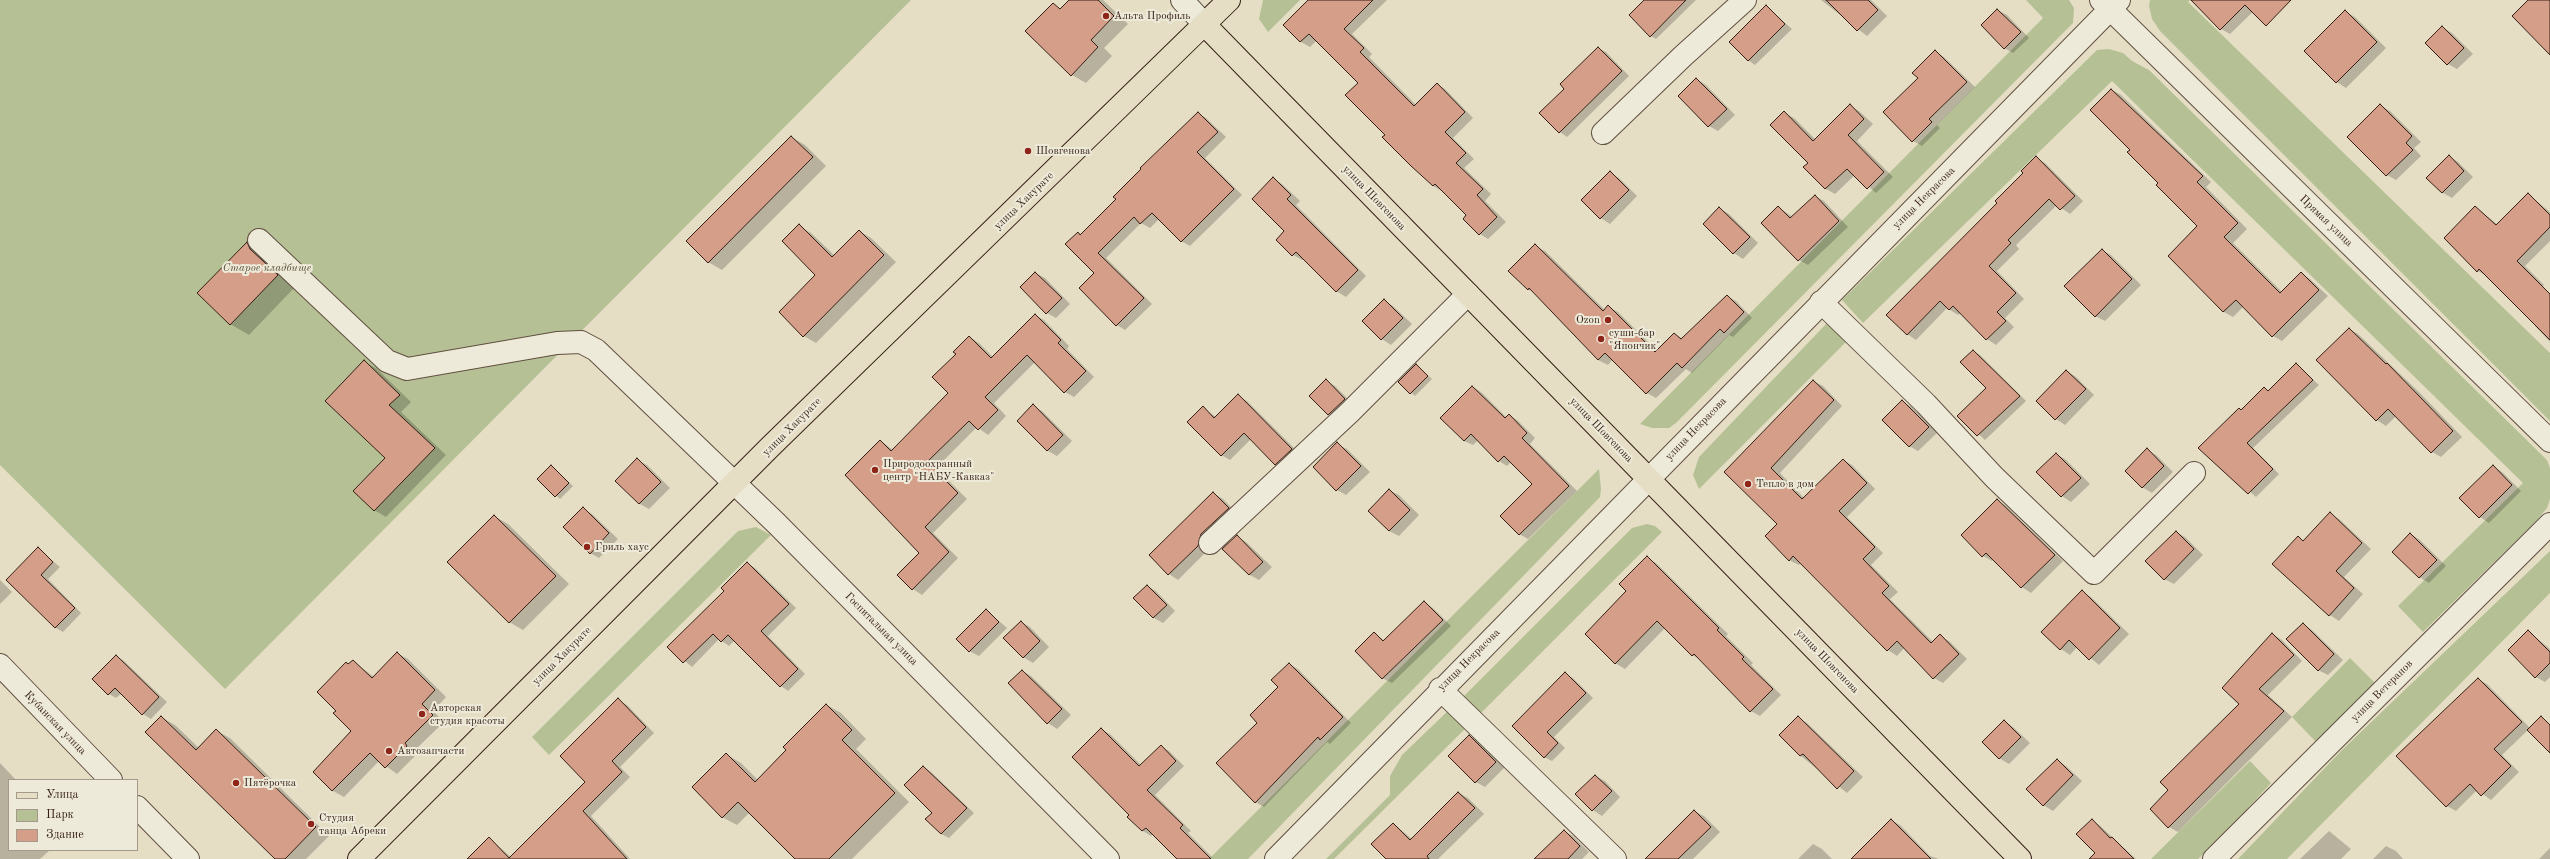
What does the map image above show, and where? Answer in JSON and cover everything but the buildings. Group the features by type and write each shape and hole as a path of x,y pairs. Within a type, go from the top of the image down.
{"main road":[{"name":"улица Хакурате","path":"359,859 735,484 1206,25 1229,0"},
{"name":"улица Шовгенова","path":"1206,25 2020,859"}],"street":[{"name":"улица Шовгенова","path":"1182,0 1206,25"},
{"path":"1603,133 1683,56 1745,0"},
{"name":"улица Некрасова","path":"1276,859 1440,689 1821,302 2110,3"},
{"name":"Прямая улица","path":"2110,3 2550,441"},
{"name":"Госпитальная улица","path":"259,240 387,361 407,369 557,342 580,342 596,350 735,484 1108,859"},
{"path":"1210,543 1350,412 1468,294"},
{"path":"1821,302 1926,404 1994,477 2094,573 2194,473"},
{"name":"улица Ветеранов","path":"2214,859 2550,524"},
{"name":"Кубанская улица","path":"2,670 110,779"},
{"path":"1440,689 1616,859"},
{"path":"138,808 188,859"}],"green space":[{"name":"Старое кладбище","path":"0,0 911,0 225,689 0,465"},
{"path":"1263,0 1300,0 1268,32 1259,19"},
{"path":"2026,0 2069,0 2074,8 2073,23 1676,423 1669,428 1652,428 1640,424 2043,18"},
{"path":"2150,0 2190,0 2188,2 2550,353 2550,421 2160,31 2152,19 2149,6"},
{"path":"2109,49 2123,53 2132,61 2149,70 2547,460 2550,468 2550,499 2547,508 2537,520 2423,632 2398,606 2523,483 2112,81 1863,323 1842,300 2097,50"},
{"path":"1827,323 1846,342 1699,489 1693,475 1699,457"},
{"path":"1599,469 1601,489 1600,497 1248,859 1209,859"},
{"path":"1647,524 1655,526 1662,532 1477,717 1460,700 1632,528"},
{"path":"756,527 771,535 549,755 532,737 738,531"},
{"path":"2550,551 2550,593 2287,859 2238,859 2341,751"},
{"path":"2350,658 2375,683 2316,742 2292,717"},
{"path":"1452,707 1470,724 1334,859 1326,859 1390,795 1390,776 1402,755"},
{"path":"2250,761 2271,783 2248,808 2237,824 2198,859 2151,859"}],"place":[{"name":"Альта Профиль","path":"1106,16"},
{"name":"Шовгенова","path":"1028,151"},
{"name":"Ozon","path":"1608,320"},
{"name":"суши-бар \"Япончик\"","path":"1601,339"},
{"name":"Природоохранный центр \"НАБУ-Кавказ\"","path":"875,470"},
{"name":"Тепло в дом","path":"1748,484"},
{"name":"Гриль хаус","path":"587,547"},
{"name":"Авторская студия красоты","path":"422,714"},
{"name":"Автозапчасти","path":"389,751"},
{"name":"Пятёрочка","path":"236,783"},
{"name":"Студия танца Абреки","path":"311,824"}]}
